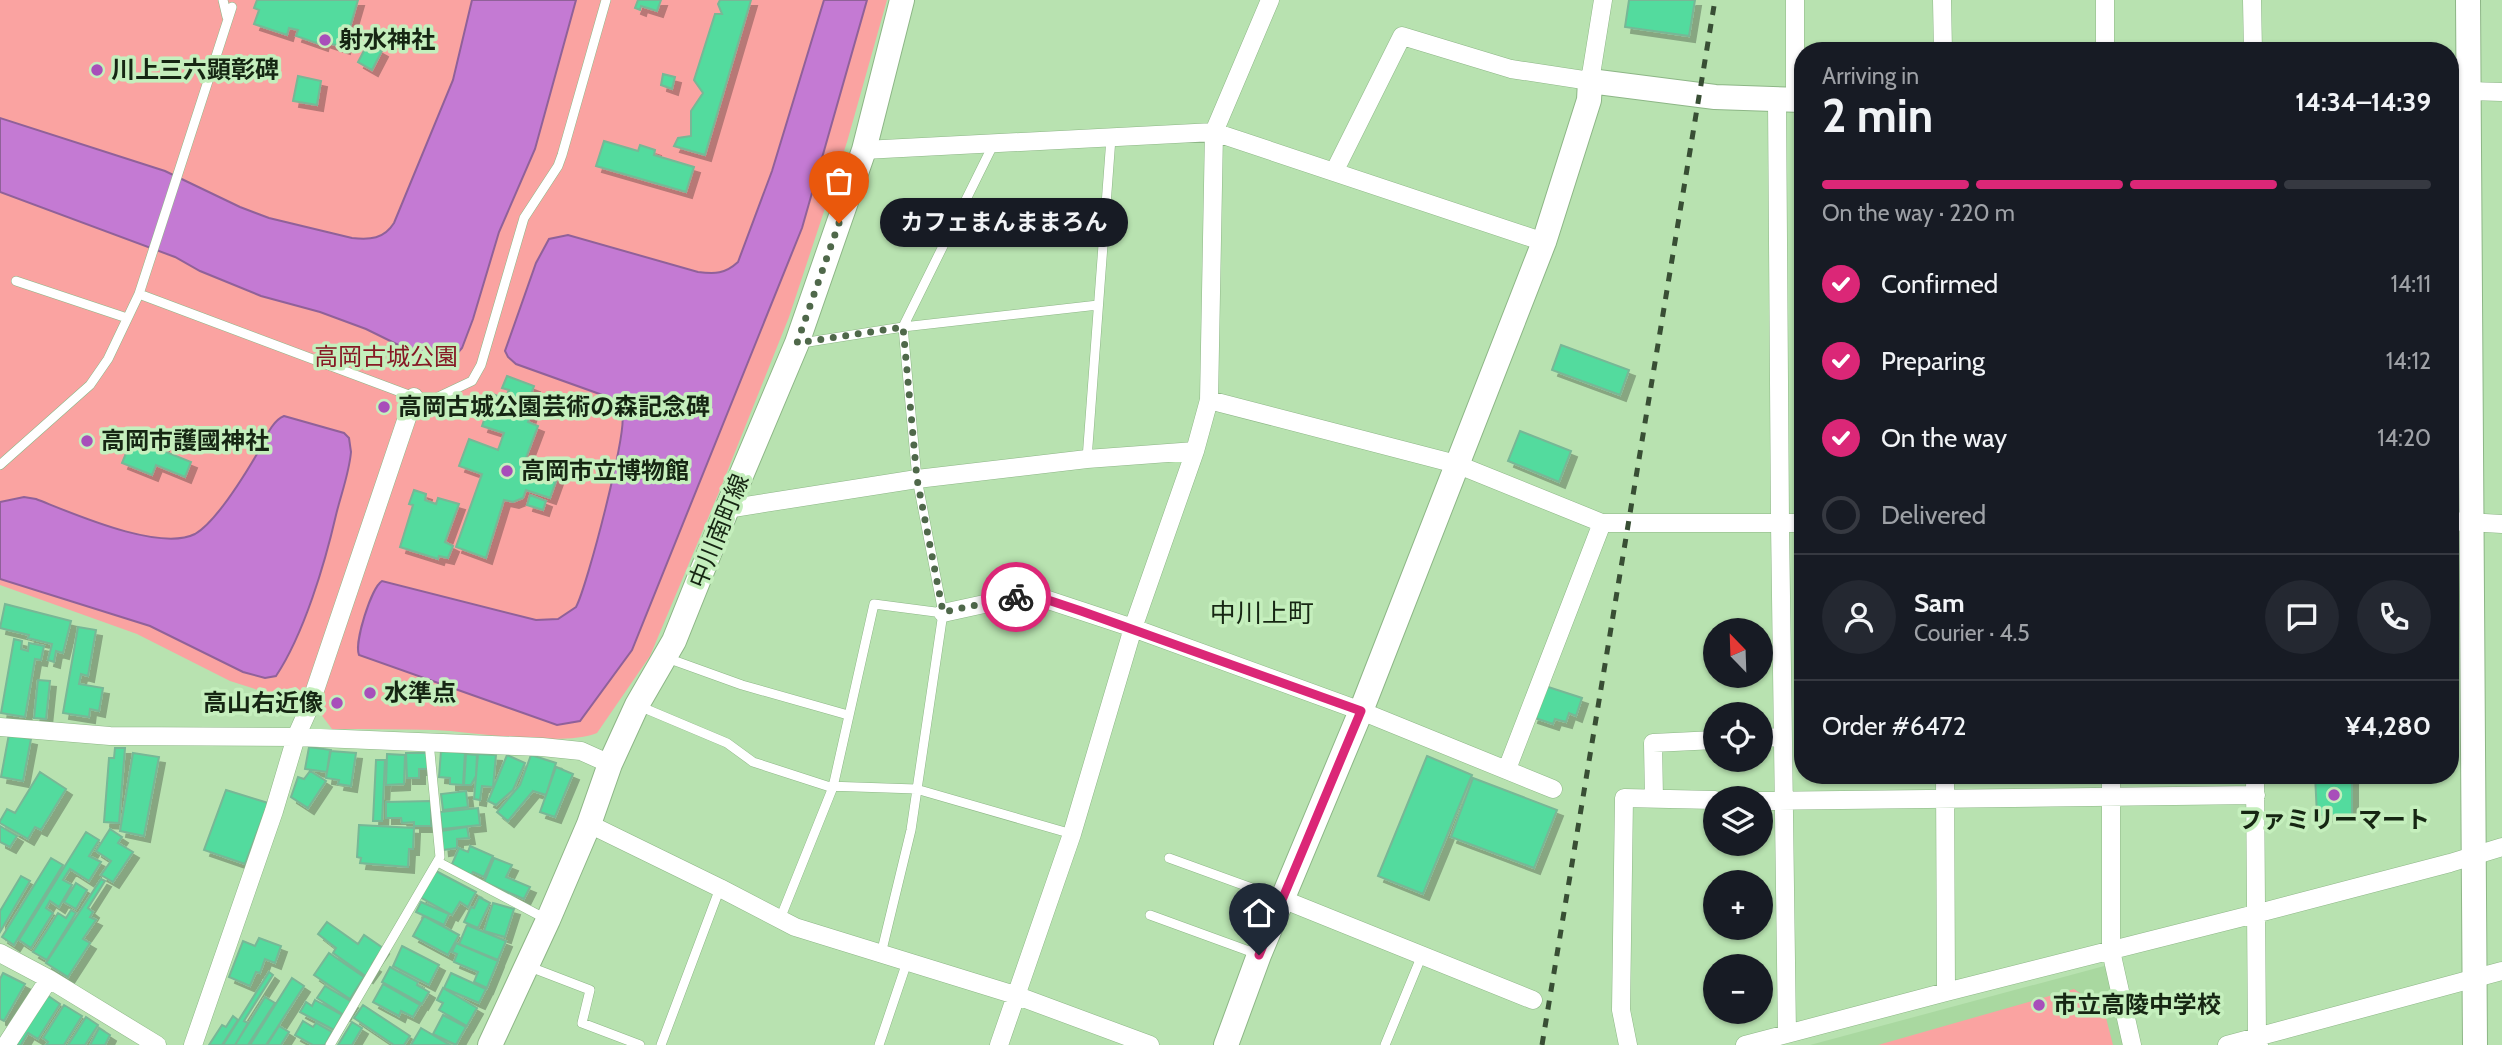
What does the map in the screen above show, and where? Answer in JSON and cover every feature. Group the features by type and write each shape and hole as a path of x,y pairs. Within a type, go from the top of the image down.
{"street":[{"name":"中川南町線","path":"490,1045 528,967 589,824 610,764 637,705 674,641 797,343 864,150 902,0"},
{"path":"999,1045 1072,834 1133,628 1195,451 1209,400 1214,132 1270,0"},
{"path":"1226,1045 1259,955 1361,711 1544,242 1589,100 1603,0"},
{"path":"1794,42 1796,0"},
{"path":"1942,0 1942,42"},
{"path":"2105,0 2105,42"},
{"path":"2252,0 2253,42"},
{"path":"2468,0 2459,92 2461,521 2475,1045"},
{"path":"1334,172 1402,36 1511,69 1715,97 1792,100"},
{"path":"1787,1034 1780,523 1794,50"},
{"path":"2459,92 2502,92"},
{"path":"864,150 1214,132 1544,242"},
{"path":"193,1045 414,397"},
{"path":"1209,400 1457,464 1602,523 1794,523"},
{"path":"727,509 917,479 1087,459 1195,451"},
{"path":"2461,521 2502,524"},
{"path":"1507,769 1602,523"},
{"path":"943,612 1030,594 1133,628 1361,711 1553,789"},
{"path":"0,727 110,736 296,737 578,751 610,764"},
{"path":"1773,737 1782,737"},
{"path":"1654,798 1653,743 1703,741"},
{"path":"1945,784 1945,992"},
{"path":"2111,784 2111,951 2132,1045"},
{"path":"2255,784 2258,1041"},
{"path":"1773,801 2256,795"},
{"path":"1628,1045 1621,1010 1624,798 1703,800"},
{"path":"589,824 795,927 1015,995 1150,1045"},
{"path":"1745,1045 2255,914 2502,847"},
{"path":"1282,899 1533,1000"},
{"path":"0,953 49,979 157,1045"},
{"path":"2227,1045 2258,1041 2502,971"},
{"path":"6,1045 49,979"}],"lane":[{"path":"223,0 228,19"},
{"path":"139,294 414,397 436,398 472,381 481,365 524,218 558,166 562,155 606,0"},
{"path":"0,464 90,385 108,359 139,294 232,7"},
{"path":"1087,459 1111,138"},
{"path":"881,954 911,830 943,612 917,479 903,327 993,145"},
{"path":"16,281 127,318"},
{"path":"797,343 903,327 1098,305"},
{"path":"780,919 833,787 874,604 933,613 943,612"},
{"path":"665,657 742,685 848,715"},
{"path":"637,705 727,743 753,762 833,787 916,789 1072,834"},
{"path":"330,1045 440,858 429,743"},
{"path":"1169,858 1282,899"},
{"path":"438,862 548,920"},
{"path":"661,1045 720,888"},
{"path":"1150,915 1259,955"},
{"path":"1385,1045 1422,956"},
{"path":"879,1045 908,962"},
{"path":"528,967 590,990 582,1023 640,1045"}],"shaded area":[{"path":"472,0 576,0 535,149 499,232 462,348 445,362 429,360 366,329 320,312 261,296 200,271 175,257 0,192 0,118 165,171 269,218 352,238 381,235 394,223 453,80"},
{"path":"824,0 867,0 802,228 632,650 580,721 557,725 359,655 364,616 382,581 536,620 558,619 576,607 589,571 605,509 619,448 622,413 608,397 516,364 508,357 505,351 536,263 549,239 568,235 698,272 720,272 738,262 772,171"},
{"path":"284,416 344,433 349,438 351,452 320,576 296,640 276,676 265,678 243,672 150,626 0,579 0,502 24,497 36,499 138,535 179,538 195,534 212,520 245,474 272,427"},
{"name":"市立高陵中学校","path":"2108,965 2129,1045 1810,1045"}],"green space":[{"name":"高岡古城公園","path":"0,0 887,0 847,142 789,317 650,656 597,733 582,737 542,739 435,730 332,729 317,709 230,681 137,634 0,585"},
{"path":"2074,989 2104,1010 2113,1045 1878,1045"}],"building":[{"name":"射水神社","path":"257,0 358,0 344,48 323,41 322,45 296,36 298,30 289,28 287,35 254,24 259,10 254,8"},
{"path":"638,0 661,0 657,11 641,6 640,10 635,8"},
{"path":"720,0 751,0 705,155 674,146 678,138 691,136 691,111 703,93 694,80 715,14 722,14 718,4"},
{"path":"1629,0 1695,0 1689,36 1625,27"},
{"path":"368,43 382,51 372,70 358,62"},
{"path":"663,74 675,77 672,89 661,85"},
{"path":"298,76 321,81 317,105 293,101"},
{"path":"604,141 638,151 640,145 655,150 654,155 694,167 686,192 596,166"},
{"path":"1561,345 1629,370 1620,395 1552,370"},
{"path":"507,376 534,386 530,397 519,394 516,402 533,407 528,422 538,426 526,458 560,470 550,498 526,490 523,498 513,502 504,500 486,558 456,547 482,474 459,466 469,439 498,450 504,433 482,426 493,394 505,399 509,390 502,388"},
{"path":"136,429 165,441 161,450 191,462 185,477 156,465 152,475 122,463"},
{"path":"1520,431 1571,451 1559,482 1508,461"},
{"path":"414,490 426,494 425,500 436,504 438,498 459,504 445,542 453,546 448,558 439,556 438,559 400,547 413,505 409,504"},
{"path":"530,495 546,501 543,510 527,505"},
{"path":"5,604 71,621 63,653 56,651 54,662 48,660 52,644 0,628"},
{"path":"78,627 96,630 88,676 81,674 79,684 103,688 99,711 90,709 89,717 63,713"},
{"path":"14,639 22,641 21,649 28,651 29,643 44,646 41,660 35,659 25,717 1,713"},
{"path":"38,680 50,681 46,719 34,718"},
{"path":"1542,685 1582,698 1576,716 1569,713 1566,722 1555,719 1553,724 1532,717"},
{"path":"9,734 31,739 23,781 1,777"},
{"path":"309,747 331,750 327,772 305,769"},
{"path":"115,748 125,748 119,823 104,822 109,758 114,758"},
{"path":"330,751 356,753 351,786 326,778"},
{"path":"441,751 465,753 463,785 450,784 450,778 439,777"},
{"path":"133,753 159,757 144,836 120,831"},
{"path":"406,753 428,753 428,769 419,769 419,778 407,778"},
{"path":"387,754 405,755 404,784 386,785"},
{"path":"466,754 477,755 476,776 471,785 464,785"},
{"path":"478,754 496,755 493,787 482,786 480,800 474,799"},
{"path":"507,755 525,763 513,790 496,805 488,801"},
{"path":"531,755 556,763 546,795 533,791 508,821 497,812 520,785"},
{"path":"1427,756 1472,775 1423,894 1378,876"},
{"path":"376,760 385,760 382,821 373,821"},
{"path":"556,767 573,774 555,817 540,812"},
{"path":"310,771 326,781 308,808 291,797 298,777 304,779"},
{"path":"40,772 66,789 41,830 35,827 28,839 0,821 7,809 15,813"},
{"path":"1473,778 1557,810 1534,868 1451,837"},
{"name":"ファミリーマート","path":"2315,784 2352,784 2352,816 2317,815"},
{"path":"226,790 268,803 245,864 204,850"},
{"path":"466,791 468,807 443,810 441,794"},
{"path":"431,801 431,826 414,826 414,822 402,823 401,818 386,818 386,802"},
{"path":"478,808 480,825 442,829 440,812"},
{"path":"359,825 414,828 413,849 409,849 408,867 360,863 361,858 357,857"},
{"path":"0,826 17,836 10,847 0,842"},
{"path":"467,827 469,838 457,839 457,848 443,850 441,831"},
{"path":"110,829 122,837 118,843 133,852 113,882 101,875 111,861 96,851"},
{"path":"86,832 99,840 89,856 101,862 89,881 70,869 63,880 72,885 59,907 50,901 46,908 53,913 31,948 19,940"},
{"path":"470,846 493,856 484,877 473,872 471,875 452,864 459,848 468,852"},
{"path":"51,858 63,865 14,945 2,937"},
{"path":"494,858 512,865 506,877 530,887 524,899 484,882"},
{"path":"434,870 476,892 468,907 460,902 452,915 420,897"},
{"path":"21,876 30,881 0,932 0,911"},
{"path":"101,879 105,881 88,908 93,912 90,917 96,920 83,939 90,943 68,977 46,963"},
{"path":"76,883 87,890 76,909 64,902"},
{"path":"479,897 490,903 478,928 464,922"},
{"path":"421,902 449,914 444,925 416,912"},
{"path":"493,903 514,909 505,937 484,931"},
{"path":"71,910 76,913 47,960 33,952 58,913 66,918"},
{"path":"424,916 459,935 448,955 413,936"},
{"path":"327,922 358,944 364,935 383,948 367,977 333,953 336,948 318,934"},
{"path":"467,925 506,941 498,960 459,944"},
{"path":"259,938 281,946 275,963 265,959 260,973 256,972 250,986 229,977 243,941 255,946"},
{"path":"456,943 498,961 487,988 474,982 478,972 454,962 457,954 452,952"},
{"path":"402,946 439,965 429,985 393,966"},
{"path":"329,953 364,977 350,999 314,975"},
{"path":"390,967 418,982 417,985 429,992 422,1004 382,982"},
{"path":"269,972 273,975 244,1021 248,1023 235,1045 223,1045"},
{"path":"3,973 25,984 4,1021 0,1019 0,979"},
{"path":"451,973 486,989 479,1003 444,988"},
{"path":"292,978 304,986 266,1045 250,1045"},
{"path":"383,984 420,1005 413,1017 401,1011 399,1016 373,1002"},
{"path":"325,986 352,1002 344,1015 317,998"},
{"path":"443,988 477,1008 467,1026 439,1010 443,1003 437,1000"},
{"path":"44,993 60,1004 38,1039 28,1033 21,1045 12,1045"},
{"path":"265,997 275,1003 248,1045 235,1045"},
{"path":"315,1000 342,1015 334,1030 300,1012 306,1002 312,1006"},
{"path":"64,1005 82,1016 64,1045 46,1045 48,1042 43,1038"},
{"path":"363,1005 410,1036 404,1045 394,1045 354,1018"},
{"path":"443,1015 466,1027 456,1045 433,1034"},
{"path":"233,1016 238,1020 222,1045 209,1045 222,1025 226,1027"},
{"path":"86,1017 98,1025 85,1045 68,1045"},
{"path":"303,1021 313,1027 316,1023 332,1032 325,1045 313,1045 295,1035"},
{"path":"352,1022 362,1028 352,1045 338,1045"},
{"path":"279,1026 289,1032 281,1045 267,1045"},
{"path":"99,1028 110,1035 105,1045 90,1045"},
{"path":"421,1028 450,1045 411,1045"}],"railway":[{"path":"1542,1045 1715,0"}],"way so far":[{"path":"839,223 797,343 903,327 917,479 943,612 1016,597"}],"place":[{"name":"射水神社","path":"325,40"},
{"name":"川上三六顕彰碑","path":"97,70"},
{"name":"カフェまんままろん","path":"839,223"},
{"name":"高岡古城公園芸術の森記念碑","path":"384,407"},
{"name":"高岡市護國神社","path":"87,441"},
{"name":"高岡市立博物館","path":"507,471"},
{"name":"水準点","path":"370,693"},
{"name":"高山右近像","path":"337,703"},
{"name":"ファミリーマート","path":"2334,795"},
{"name":"市立高陵中学校","path":"2039,1005"}],"district":[{"name":"中川上町","path":"1262,613"}],"route":[{"path":"1016,597 1030,594 1133,628 1361,711 1259,955"}]}
